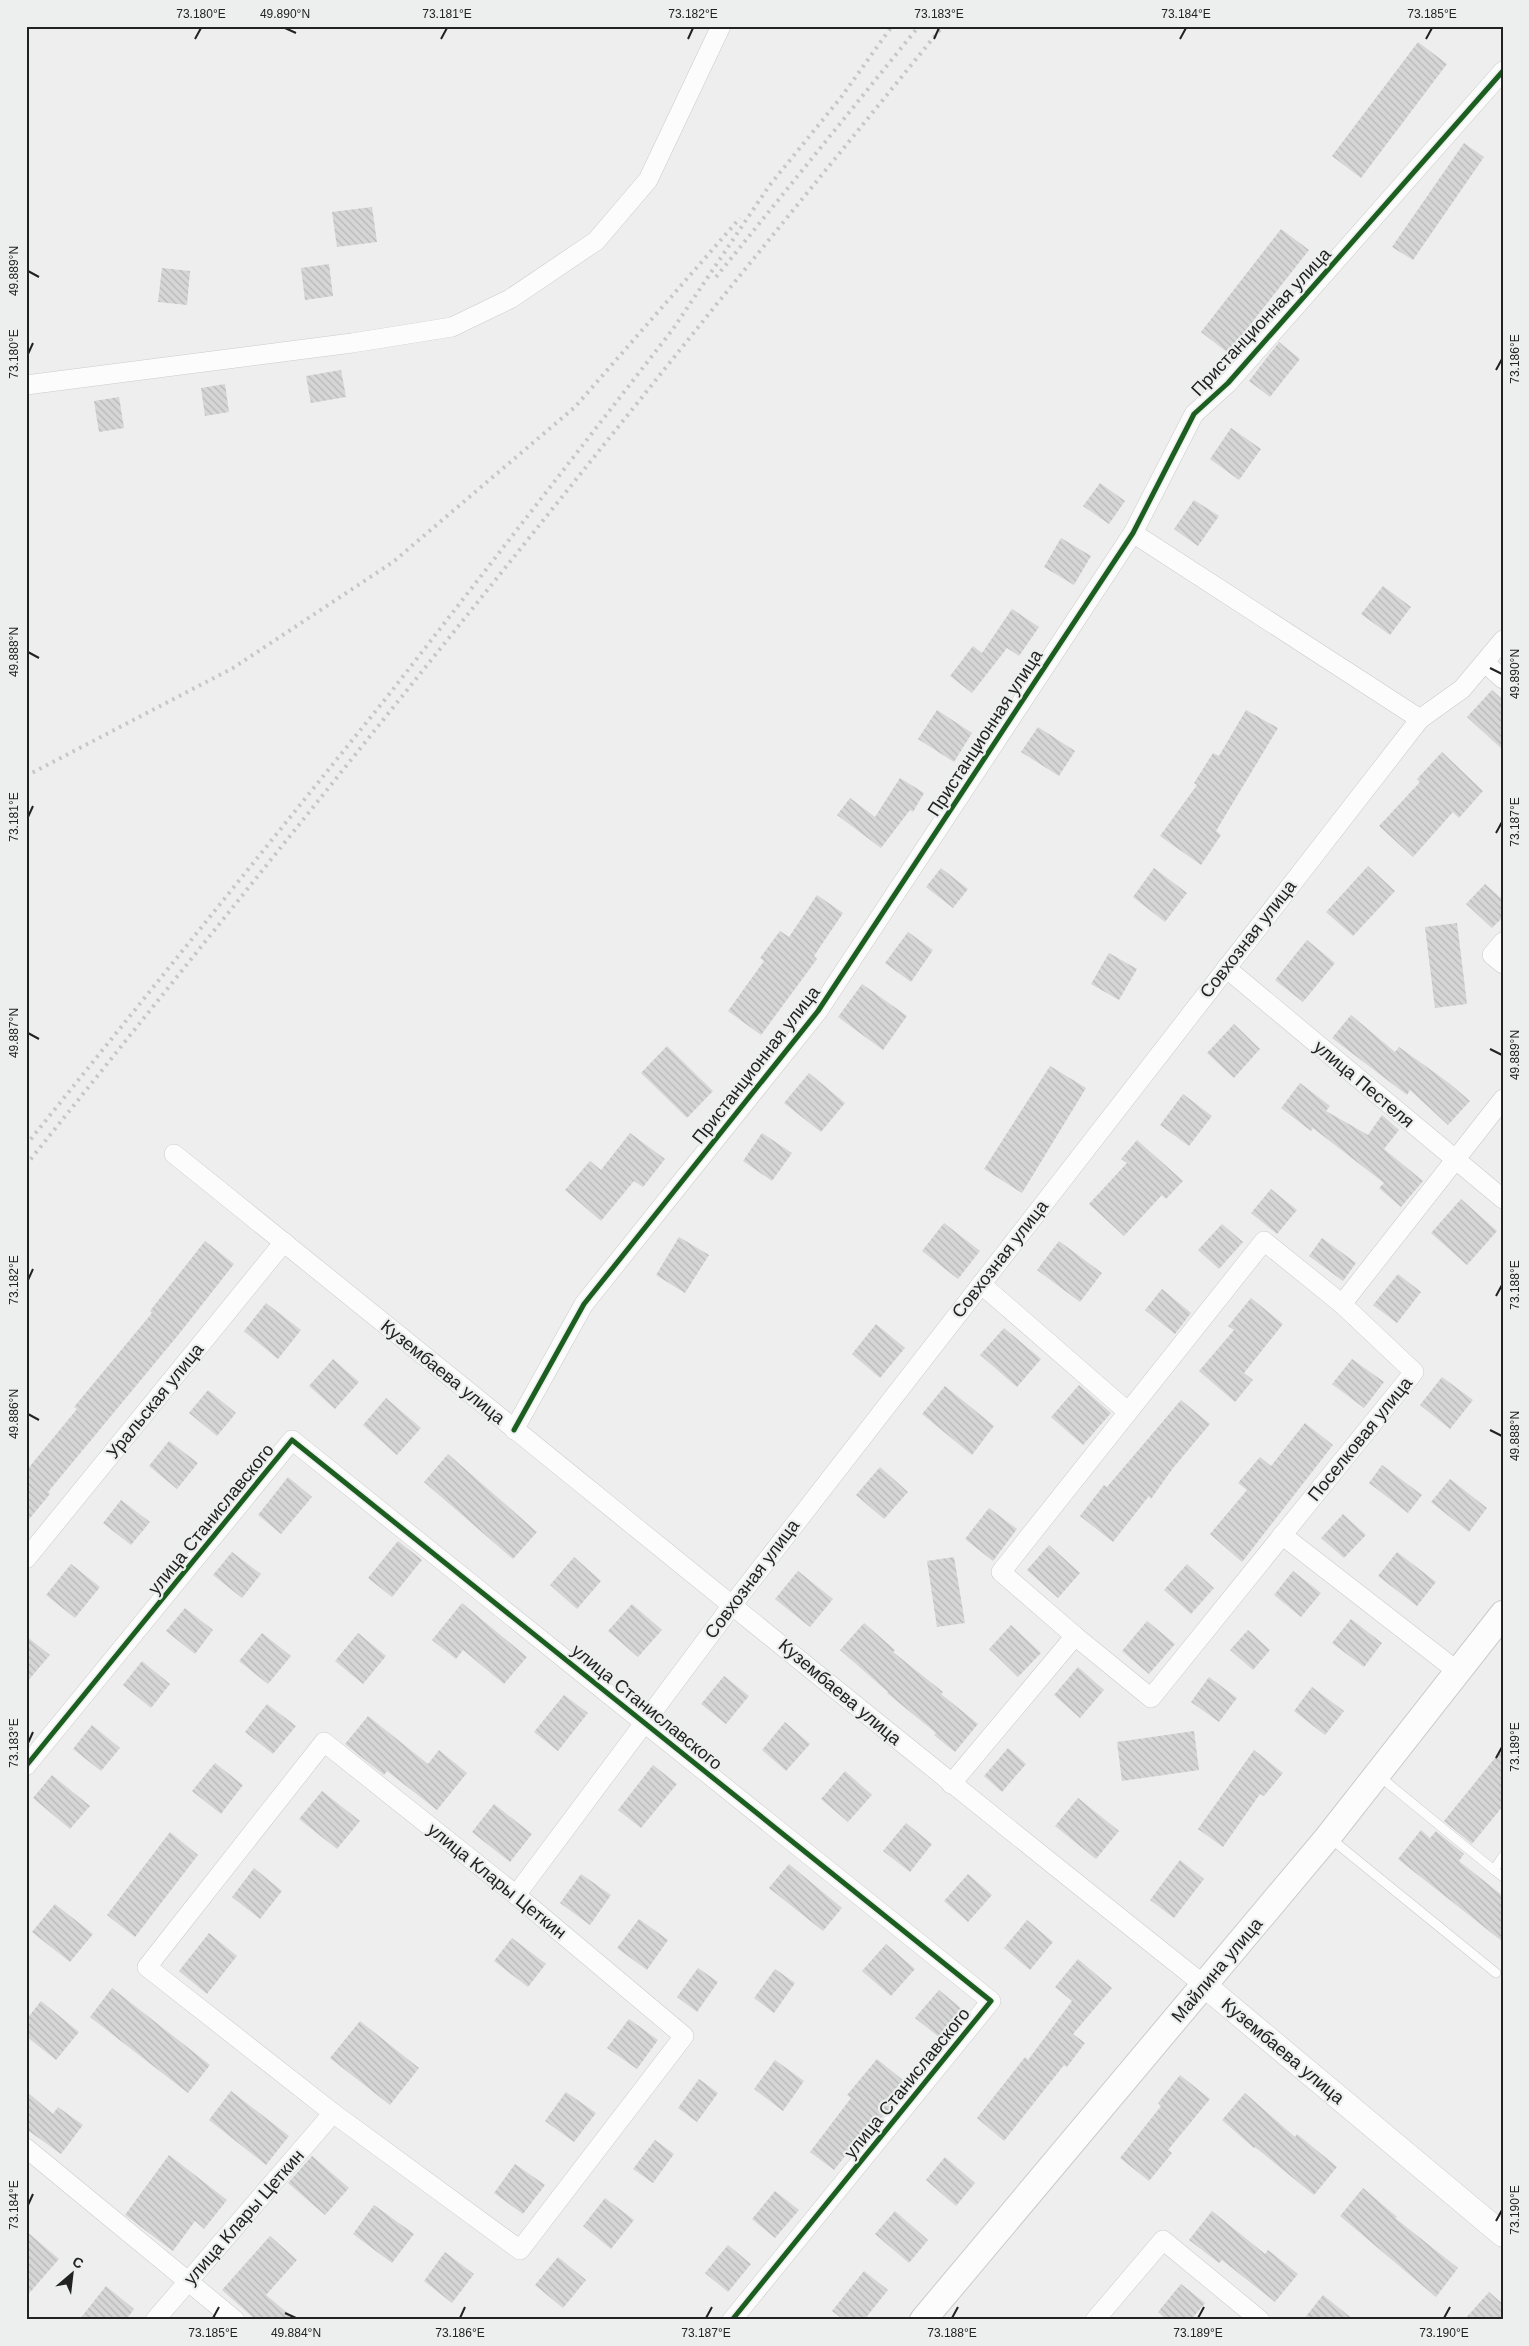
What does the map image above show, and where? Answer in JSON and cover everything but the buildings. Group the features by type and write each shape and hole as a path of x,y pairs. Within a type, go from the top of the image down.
{"main road":[{"name":"Майлина улица","path":"923,2320 1328,1837 1503,1614"}],"street":[{"path":"26,385 452,327 510,299 596,242 648,180 721,26"},
{"name":"Пристанционная улица","path":"514,1430 584,1304 818,1010 1133,533 1194,414 1228,383 1503,71"},
{"path":"1133,533 1420,719"},
{"name":"Совхозная улица","path":"516,1895 733,1604 1420,719 1462,689 1503,640"},
{"path":"1485,663 1503,679"},
{"path":"1503,942 1492,955 1503,964"},
{"name":"улица Пестеля","path":"1226,968 1503,1199"},
{"path":"1342,1304 1503,1099"},
{"name":"Кузембаева улица","path":"174,1154 514,1430 733,1604 951,1784 1204,1986 1503,2235"},
{"name":"Поселковая улица","path":"1264,1241 1342,1304 1414,1372 1151,1698 1001,1572 1127,1411 1264,1241"},
{"name":"Уральская улица","path":"26,1559 284,1242"},
{"path":"981,1284 1127,1411"},
{"name":"улица Станиславского","path":"26,1766 292,1440 991,2001 732,2320"},
{"path":"1282,1535 1457,1671"},
{"path":"951,1784 1075,1636"},
{"name":"улица Клары Цеткин","path":"324,1742 516,1895 684,2036 520,2250 333,2113 147,1967 324,1742"},
{"name":"улица Клары Цеткин","path":"155,2320 333,2113"},
{"path":"26,2148 234,2320"},
{"path":"1096,2320 1163,2240 1260,2320"}],"lane":[{"path":"1377,1774 1503,1877"},
{"path":"1328,1837 1496,1973"},
{"path":"1494,1870 1503,1856"}],"railway":[{"path":"26,1145 387,697 673,329 769,186 842,96 892,26"},
{"path":"716,277 919,26"},
{"path":"26,1165 720,300 943,26"},
{"path":"26,776 233,668 393,562 575,407 740,218"}],"cycle path":[{"path":"514,1430 584,1304 818,1011 1133,533 1194,414 1228,383 1503,71"},
{"path":"26,1766 292,1440 991,2001 732,2320"}]}
